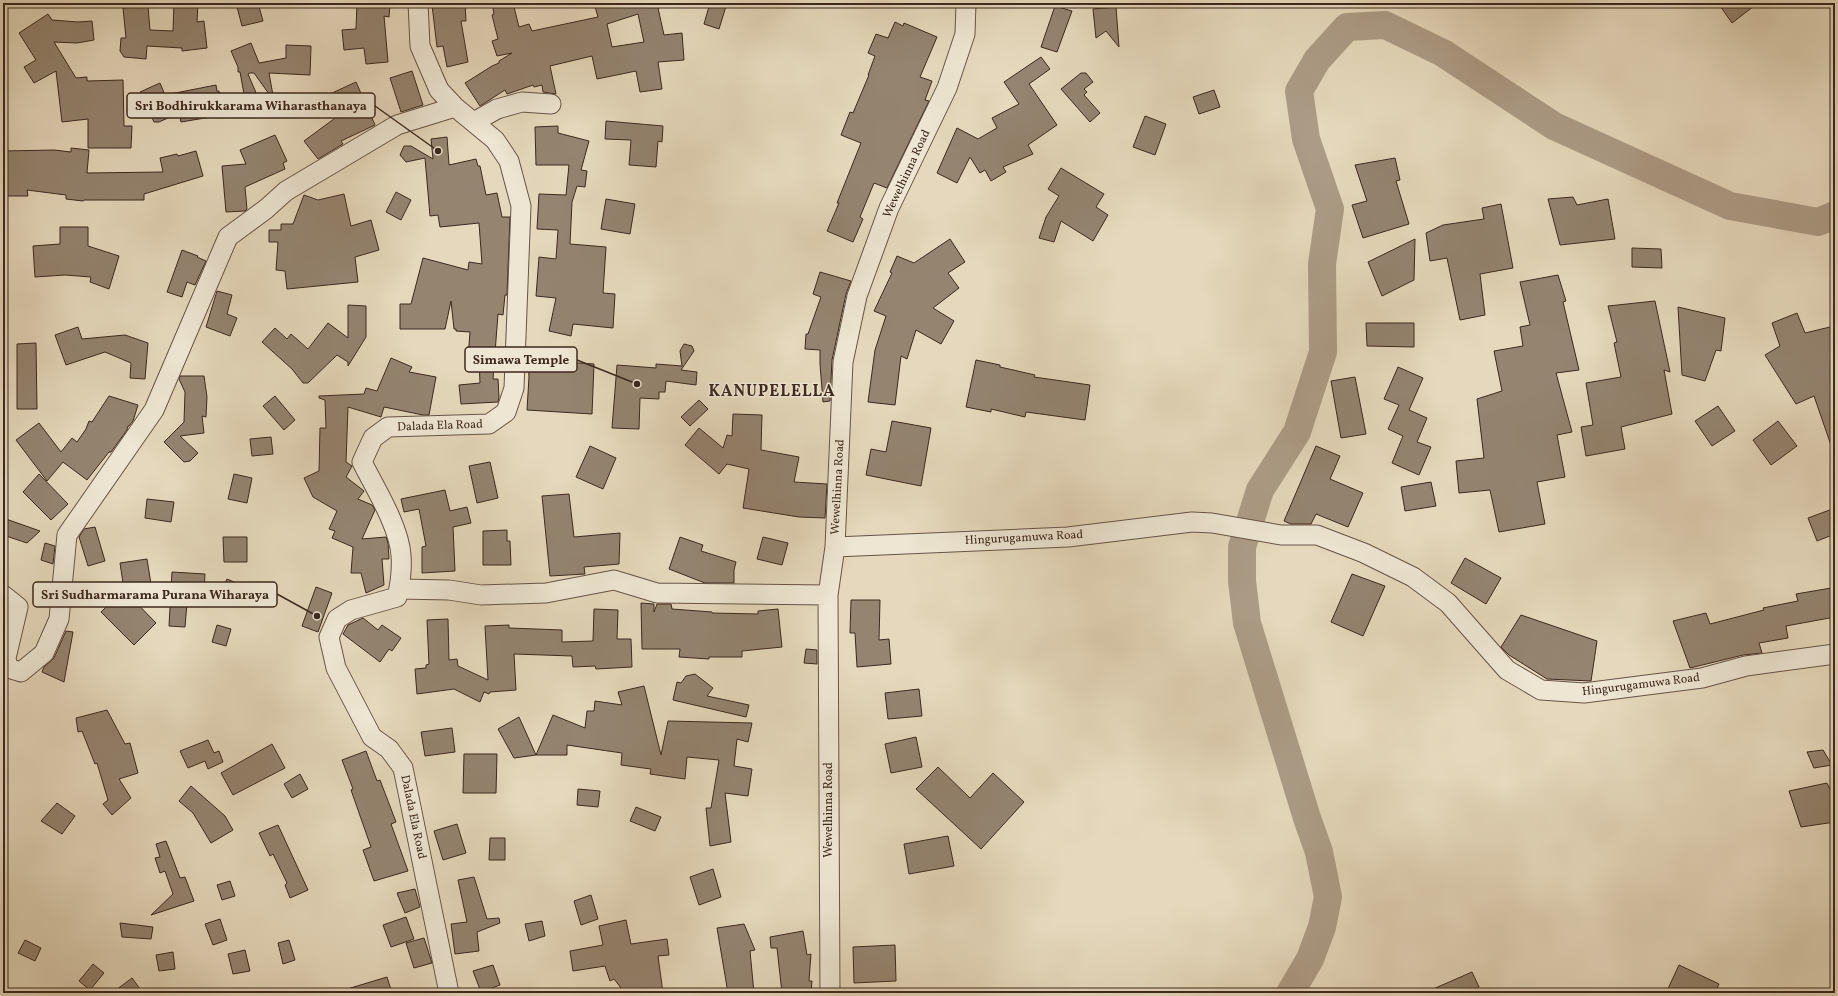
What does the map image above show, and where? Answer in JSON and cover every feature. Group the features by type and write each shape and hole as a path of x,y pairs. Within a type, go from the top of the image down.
{"street":[{"name":"Dalada Ela Road","path":"418,3 420,46 439,90 455,107 495,140 509,161 521,206 514,388 506,412 489,424 388,427 373,438 362,462 395,529 401,555 399,589 397,597 351,610 337,619 329,637 336,668 372,737 389,749 403,768 449,993"},
{"name":"Wewelhinna Road","path":"830,993 828,595 835,547 843,362 856,296 889,208 947,88 965,34 966,3"},
{"path":"474,122 497,110 522,102 551,104"},
{"path":"3,595 18,607 6,658 8,668 21,672 44,653 59,618 67,535 154,410 228,237 266,209 286,191 397,125 455,107"},
{"name":"Hingurugamuwa Road","path":"835,547 1068,537 1192,522 1212,523 1281,535 1317,535 1364,553 1413,577 1448,603 1507,670 1541,690 1584,693 1702,678 1746,666 1835,654"},
{"path":"399,589 449,590 481,595 546,593 614,580 657,592 828,595"}],"building":[{"path":"125,3 140,3 140,6 148,6 150,30 173,31 174,3 198,3 197,22 204,21 207,48 182,51 182,48 147,46 146,59 124,57 120,51 121,38 126,38 123,8 126,8"},
{"path":"236,3 258,3 263,21 242,26"},
{"path":"357,3 390,3 389,17 384,16 388,62 366,64 364,48 344,50 342,30 356,29"},
{"path":"492,3 513,3 519,27 529,24 532,31 598,17 594,3 665,3 666,6 658,8 664,35 682,33 684,60 658,62 662,89 640,92 636,71 597,79 592,56 550,66 556,94 543,92 542,85 534,87 533,85 507,94 505,90 480,106 465,83 499,63 499,61 512,53 497,56 492,41 498,39 492,15 494,14","holes":["638,14 644,42 612,47 607,24"]},
{"path":"710,3 727,3 719,29 704,24"},
{"path":"1718,3 1758,3 1732,23"},
{"path":"465,4 466,21 461,21 468,62 447,67 443,46 437,47 432,5"},
{"path":"1055,6 1072,11 1057,52 1041,47"},
{"path":"1116,7 1119,47 1106,31 1096,38 1093,9"},
{"path":"48,14 52,20 78,22 92,21 94,40 77,43 54,42 76,78 87,77 87,81 123,80 124,126 132,126 131,148 88,148 88,119 62,122 56,71 34,83 24,67 36,60 19,33"},
{"path":"895,22 903,26 904,23 937,37 920,77 932,81 925,100 929,101 887,188 874,183 860,217 863,219 853,242 827,231 861,143 841,135 850,112 853,113 869,75 875,56 868,53 876,34 888,38"},
{"path":"251,43 259,63 286,58 286,45 311,46 310,75 269,73 274,101 254,73 250,73 248,74 260,102 246,105 240,72 238,72 238,67 231,51"},
{"path":"1041,57 1050,69 1029,84 1057,125 1028,145 1033,154 1003,167 1006,172 991,181 985,170 980,173 970,157 957,183 937,173 957,128 978,139 997,128 992,118 1019,104 1004,82"},
{"path":"412,71 423,105 401,112 390,78"},
{"path":"1081,73 1086,73 1093,82 1084,89 1087,92 1084,95 1100,113 1090,122 1061,89"},
{"path":"356,82 375,125 341,141 343,144 318,159 304,141 342,113 332,93"},
{"path":"160,83 165,95 216,85 217,91 219,91 223,115 181,122 179,113 159,122 154,122 140,92"},
{"path":"1214,90 1220,107 1199,114 1193,97"},
{"path":"1145,116 1166,124 1155,155 1133,147"},
{"path":"606,121 663,126 662,142 658,141 656,167 629,165 631,140 605,139"},
{"path":"558,126 558,133 589,141 581,170 587,171 585,187 577,186 572,202 570,244 606,247 603,293 615,294 613,328 573,324 571,336 549,331 556,298 536,296 539,257 556,259 558,230 537,229 539,194 566,195 569,165 536,165 535,127"},
{"path":"275,135 287,161 283,163 285,169 245,187 247,209 245,211 226,212 222,166 246,164 240,150"},
{"path":"447,137 449,165 476,159 478,166 480,166 486,195 497,193 502,217 510,217 507,295 505,295 503,315 498,314 493,379 498,379 498,402 461,404 459,385 480,383 479,359 468,358 470,332 456,331 456,329 454,329 451,301 445,329 400,329 400,304 411,304 423,258 468,270 469,262 482,264 479,223 440,227 438,215 430,216 425,158 406,162 400,155 404,146 411,146 433,159 431,139"},
{"path":"71,148 89,150 87,173 163,172 160,158 177,154 178,156 196,151 203,176 144,194 144,200 83,201 66,199 66,195 27,190 28,196 3,196 3,151 54,150 71,152"},
{"path":"1395,158 1400,180 1396,181 1409,224 1363,238 1352,205 1367,201 1355,165"},
{"path":"1061,168 1104,194 1096,207 1108,215 1093,241 1061,221 1054,242 1039,238 1046,217 1059,196 1048,189"},
{"path":"396,192 411,200 401,220 386,212"},
{"path":"344,194 351,226 371,220 379,250 355,257 358,282 287,289 285,271 276,270 278,242 269,242 269,230 281,230 281,224 293,224 304,195 318,200"},
{"path":"1573,197 1577,205 1608,199 1615,239 1560,245 1548,199"},
{"path":"606,199 635,204 630,234 601,229"},
{"path":"1501,204 1513,268 1480,274 1485,315 1460,320 1447,258 1430,261 1426,233 1443,225 1484,219 1482,208"},
{"path":"60,227 88,227 88,246 119,256 109,289 90,282 91,277 65,275 35,277 33,246 60,244"},
{"path":"950,239 965,262 948,273 959,288 933,308 954,321 941,344 916,330 907,359 901,356 895,405 868,402 875,350 886,316 874,311 892,273 890,272 897,256 914,263"},
{"path":"1415,239 1414,280 1382,296 1368,262"},
{"path":"1632,248 1661,249 1662,268 1632,267"},
{"path":"182,250 198,256 197,257 206,261 195,285 187,282 182,297 167,292"},
{"path":"820,272 851,281 846,294 832,360 830,401 823,402 820,350 805,349 806,334 808,334 821,297 813,294"},
{"path":"1558,275 1566,301 1563,302 1579,370 1556,373 1572,432 1557,435 1565,477 1537,482 1545,524 1499,532 1490,490 1459,493 1456,461 1484,458 1477,399 1502,391 1494,351 1523,346 1520,327 1530,325 1520,282"},
{"path":"217,291 232,295 227,314 237,318 230,336 206,327"},
{"path":"1655,301 1670,372 1664,370 1672,414 1621,427 1625,449 1586,456 1581,427 1593,425 1586,383 1621,377 1614,343 1617,342 1608,306"},
{"path":"348,305 366,306 366,337 348,366 348,362 337,355 308,383 303,383 292,369 262,342 275,328 287,339 291,334 308,349 328,323 348,338"},
{"path":"1678,307 1725,318 1721,351 1716,350 1705,381 1682,375"},
{"path":"1797,313 1805,333 1830,327 1835,337 1835,451 1833,451 1814,396 1796,404 1765,355 1780,346 1772,323"},
{"path":"1366,323 1414,323 1414,347 1367,346"},
{"path":"78,327 82,339 125,335 148,343 145,379 130,378 131,363 105,352 66,365 55,335"},
{"path":"36,343 37,409 17,409 17,344"},
{"path":"684,344 692,346 694,351 681,370 697,372 696,385 666,381 665,392 659,392 659,399 640,398 639,429 612,428 617,365 656,368 656,364 682,366 680,351"},
{"path":"528,356 564,357 564,362 594,364 592,414 527,410 529,377"},
{"path":"391,358 412,367 409,372 436,377 429,415 384,407 381,417 348,407 346,462 352,466 346,477 364,491 358,499 372,505 375,510 362,539 386,537 388,543 389,559 382,559 384,585 366,593 361,573 351,573 353,547 332,538 335,531 329,529 337,511 313,497 304,478 319,471 320,428 326,428 325,400 319,398 319,396 364,394 366,388 377,391"},
{"path":"976,360 1035,375 1034,377 1090,385 1085,420 1026,412 1025,417 991,409 991,412 966,407"},
{"path":"1398,367 1423,378 1409,410 1427,418 1417,442 1431,447 1419,475 1392,463 1403,436 1388,429 1399,405 1384,399"},
{"path":"180,376 204,376 207,397 206,417 202,416 204,433 180,436 198,453 190,461 184,462 164,442 184,422 185,392 179,379"},
{"path":"1355,377 1366,434 1341,438 1331,381"},
{"path":"109,396 138,405 133,421 111,452 109,452 87,480 63,462 47,481 16,440 39,423 61,452 72,438 77,442 86,429 89,421 92,422"},
{"path":"275,396 295,420 284,430 263,406"},
{"path":"699,400 708,409 690,426 681,417"},
{"path":"1718,406 1735,431 1712,446 1695,421"},
{"path":"733,414 762,415 761,450 799,457 794,482 827,484 825,518 799,517 743,508 749,469 727,464 719,474 685,445 699,428 723,448 727,435 732,436"},
{"path":"892,421 931,428 921,486 866,475 871,449 886,452"},
{"path":"1778,421 1797,446 1771,465 1753,440"},
{"path":"271,437 273,454 252,456 250,439"},
{"path":"590,446 616,458 603,489 576,477"},
{"path":"1316,446 1340,456 1330,479 1363,493 1348,527 1316,514 1311,524 1291,524 1284,521"},
{"path":"490,462 498,498 477,503 469,466"},
{"path":"39,474 68,504 51,520 23,492"},
{"path":"234,474 252,478 247,503 228,499"},
{"path":"1431,482 1436,506 1405,511 1401,487"},
{"path":"445,490 450,511 467,507 471,523 453,527 455,571 422,573 422,547 426,546 419,509 404,512 401,499"},
{"path":"569,494 574,537 620,533 619,564 584,567 585,574 550,576 542,496"},
{"path":"147,499 174,502 171,522 145,518"},
{"path":"1835,508 1835,534 1817,541 1808,518"},
{"path":"3,518 40,531 27,543 3,535"},
{"path":"95,527 105,561 88,566 79,537 84,529"},
{"path":"507,530 507,541 510,541 511,565 483,565 483,531"},
{"path":"223,537 247,537 247,562 224,562"},
{"path":"680,537 703,545 701,551 736,562 734,570 734,583 705,583 669,569"},
{"path":"763,537 788,543 782,565 757,559"},
{"path":"45,543 55,546 53,564 41,560"},
{"path":"1465,558 1501,578 1486,604 1451,583"},
{"path":"147,559 151,584 124,590 120,563"},
{"path":"172,572 205,574 204,592 188,591 185,627 169,626"},
{"path":"1352,574 1385,586 1363,636 1331,622"},
{"path":"227,579 244,586 235,605 218,598"},
{"path":"316,587 332,593 318,632 302,626"},
{"path":"1831,588 1835,603 1835,617 1786,626 1788,638 1759,643 1762,653 1743,655 1690,668 1673,621 1706,613 1710,624 1764,610 1763,608 1798,601 1796,594"},
{"path":"124,590 156,623 134,645 101,612"},
{"path":"851,600 880,600 879,640 889,639 891,664 857,667 855,633 850,633"},
{"path":"641,603 654,604 654,612 657,604 671,604 672,609 712,613 758,614 758,611 778,609 782,647 742,651 742,657 709,657 709,659 679,657 680,649 642,649"},
{"path":"594,609 618,610 617,639 631,639 632,667 596,669 595,666 573,667 572,656 514,654 516,690 490,692 489,694 484,692 480,702 454,689 417,694 415,669 426,668 426,665 429,664 427,620 448,619 449,660 457,659 458,666 488,680 485,626 509,625 509,628 562,630 562,642 593,641"},
{"path":"1521,615 1597,641 1591,681 1547,679 1509,655 1501,647"},
{"path":"363,618 378,630 382,625 401,638 392,651 389,649 380,662 343,634 348,625"},
{"path":"217,625 231,629 226,646 212,642"},
{"path":"66,631 73,632 64,682 42,672 44,667 54,658"},
{"path":"806,649 817,650 817,664 804,663"},
{"path":"695,674 713,688 707,696 749,705 746,717 673,700 677,682 681,683 686,676"},
{"path":"644,686 661,755 668,721 752,723 748,742 737,739 734,766 752,769 748,796 725,793 731,842 710,846 706,808 711,808 719,760 687,757 685,779 650,774 651,769 621,765 622,753 567,745 567,755 536,755 553,715 585,728 587,711 594,711 595,701 622,705 618,692"},
{"path":"919,689 922,716 888,719 885,693"},
{"path":"107,710 125,744 130,743 138,773 119,779 131,798 112,815 103,804 108,800 97,763 95,764 82,731 78,732 76,718"},
{"path":"519,717 536,755 514,758 498,729"},
{"path":"452,728 455,752 425,756 421,732"},
{"path":"916,737 922,767 891,773 885,744"},
{"path":"208,740 214,753 219,751 223,762 208,769 205,761 188,768 180,751"},
{"path":"272,744 285,768 233,795 221,773"},
{"path":"1823,750 1832,765 1814,768 1807,752"},
{"path":"366,751 377,781 380,780 396,822 391,824 408,871 374,881 363,850 371,847 351,790 353,789 342,760"},
{"path":"464,754 497,754 496,793 463,793"},
{"path":"938,767 970,798 993,773 1024,802 981,849 916,789"},
{"path":"300,774 308,789 292,798 284,784"},
{"path":"1827,783 1835,800 1835,822 1801,827 1789,791"},
{"path":"191,786 225,816 233,830 211,843 193,813 179,801"},
{"path":"578,789 600,791 598,807 577,805"},
{"path":"57,803 75,816 62,834 41,821"},
{"path":"636,807 661,817 655,831 630,821"},
{"path":"457,824 466,853 443,860 434,831"},
{"path":"278,825 308,890 290,898 285,885 287,883 273,854 270,856 259,833"},
{"path":"948,836 954,866 909,874 904,844"},
{"path":"490,838 505,838 505,860 489,860"},
{"path":"166,841 180,878 185,877 194,901 151,915 173,894 165,871 160,873 155,858 160,857 156,844"},
{"path":"713,869 721,897 699,905 690,877"},
{"path":"474,877 487,919 499,918 500,923 477,932 479,951 455,954 451,924 467,922 458,880"},
{"path":"230,881 235,896 222,900 217,885"},
{"path":"415,889 420,907 405,913 397,893"},
{"path":"591,895 598,919 581,925 574,901"},
{"path":"406,917 414,939 391,947 383,925"},
{"path":"220,919 227,940 213,945 205,924"},
{"path":"626,920 631,944 667,939 669,955 658,956 663,993 625,993 614,979 610,981 605,966 573,971 570,951 603,945 599,926"},
{"path":"542,921 545,936 529,941 525,924"},
{"path":"120,923 153,927 151,939 122,937"},
{"path":"744,924 755,950 750,951 754,993 728,993 717,928"},
{"path":"803,931 807,955 811,954 809,981 812,981 811,993 782,993 777,948 771,948 770,937"},
{"path":"424,938 432,963 414,968 406,943"},
{"path":"25,940 41,948 35,961 18,953"},
{"path":"289,940 295,960 283,964 278,943"},
{"path":"895,945 896,981 854,983 853,947"},
{"path":"245,950 250,971 233,974 228,954"},
{"path":"173,952 175,969 159,971 156,955"},
{"path":"93,964 104,973 90,990 79,981"},
{"path":"493,965 500,985 481,992 473,971"},
{"path":"1679,965 1719,984 1715,993 1666,993"},
{"path":"1472,972 1479,987 1465,993 1424,993"},
{"path":"387,977 392,993 345,993 344,990"},
{"path":"132,978 143,993 112,993"}],"waterway":[{"path":"1290,993 1310,959 1322,927 1328,897 1319,852 1307,818 1247,623 1242,581 1242,547 1260,490 1297,432 1323,352 1322,264 1330,209 1306,139 1299,91 1317,60 1347,27 1385,25 1443,53 1554,126 1730,206 1818,222 1835,215"}],"place":[{"name":"Sri Bodhirukkarama Wiharasthanaya","path":"438,151"},
{"name":"Simawa Temple","path":"637,384"},
{"name":"Sri Sudharmarama Purana Wiharaya","path":"317,616"}],"district":[{"name":"KANUPELELLA","path":"772,392"}]}
